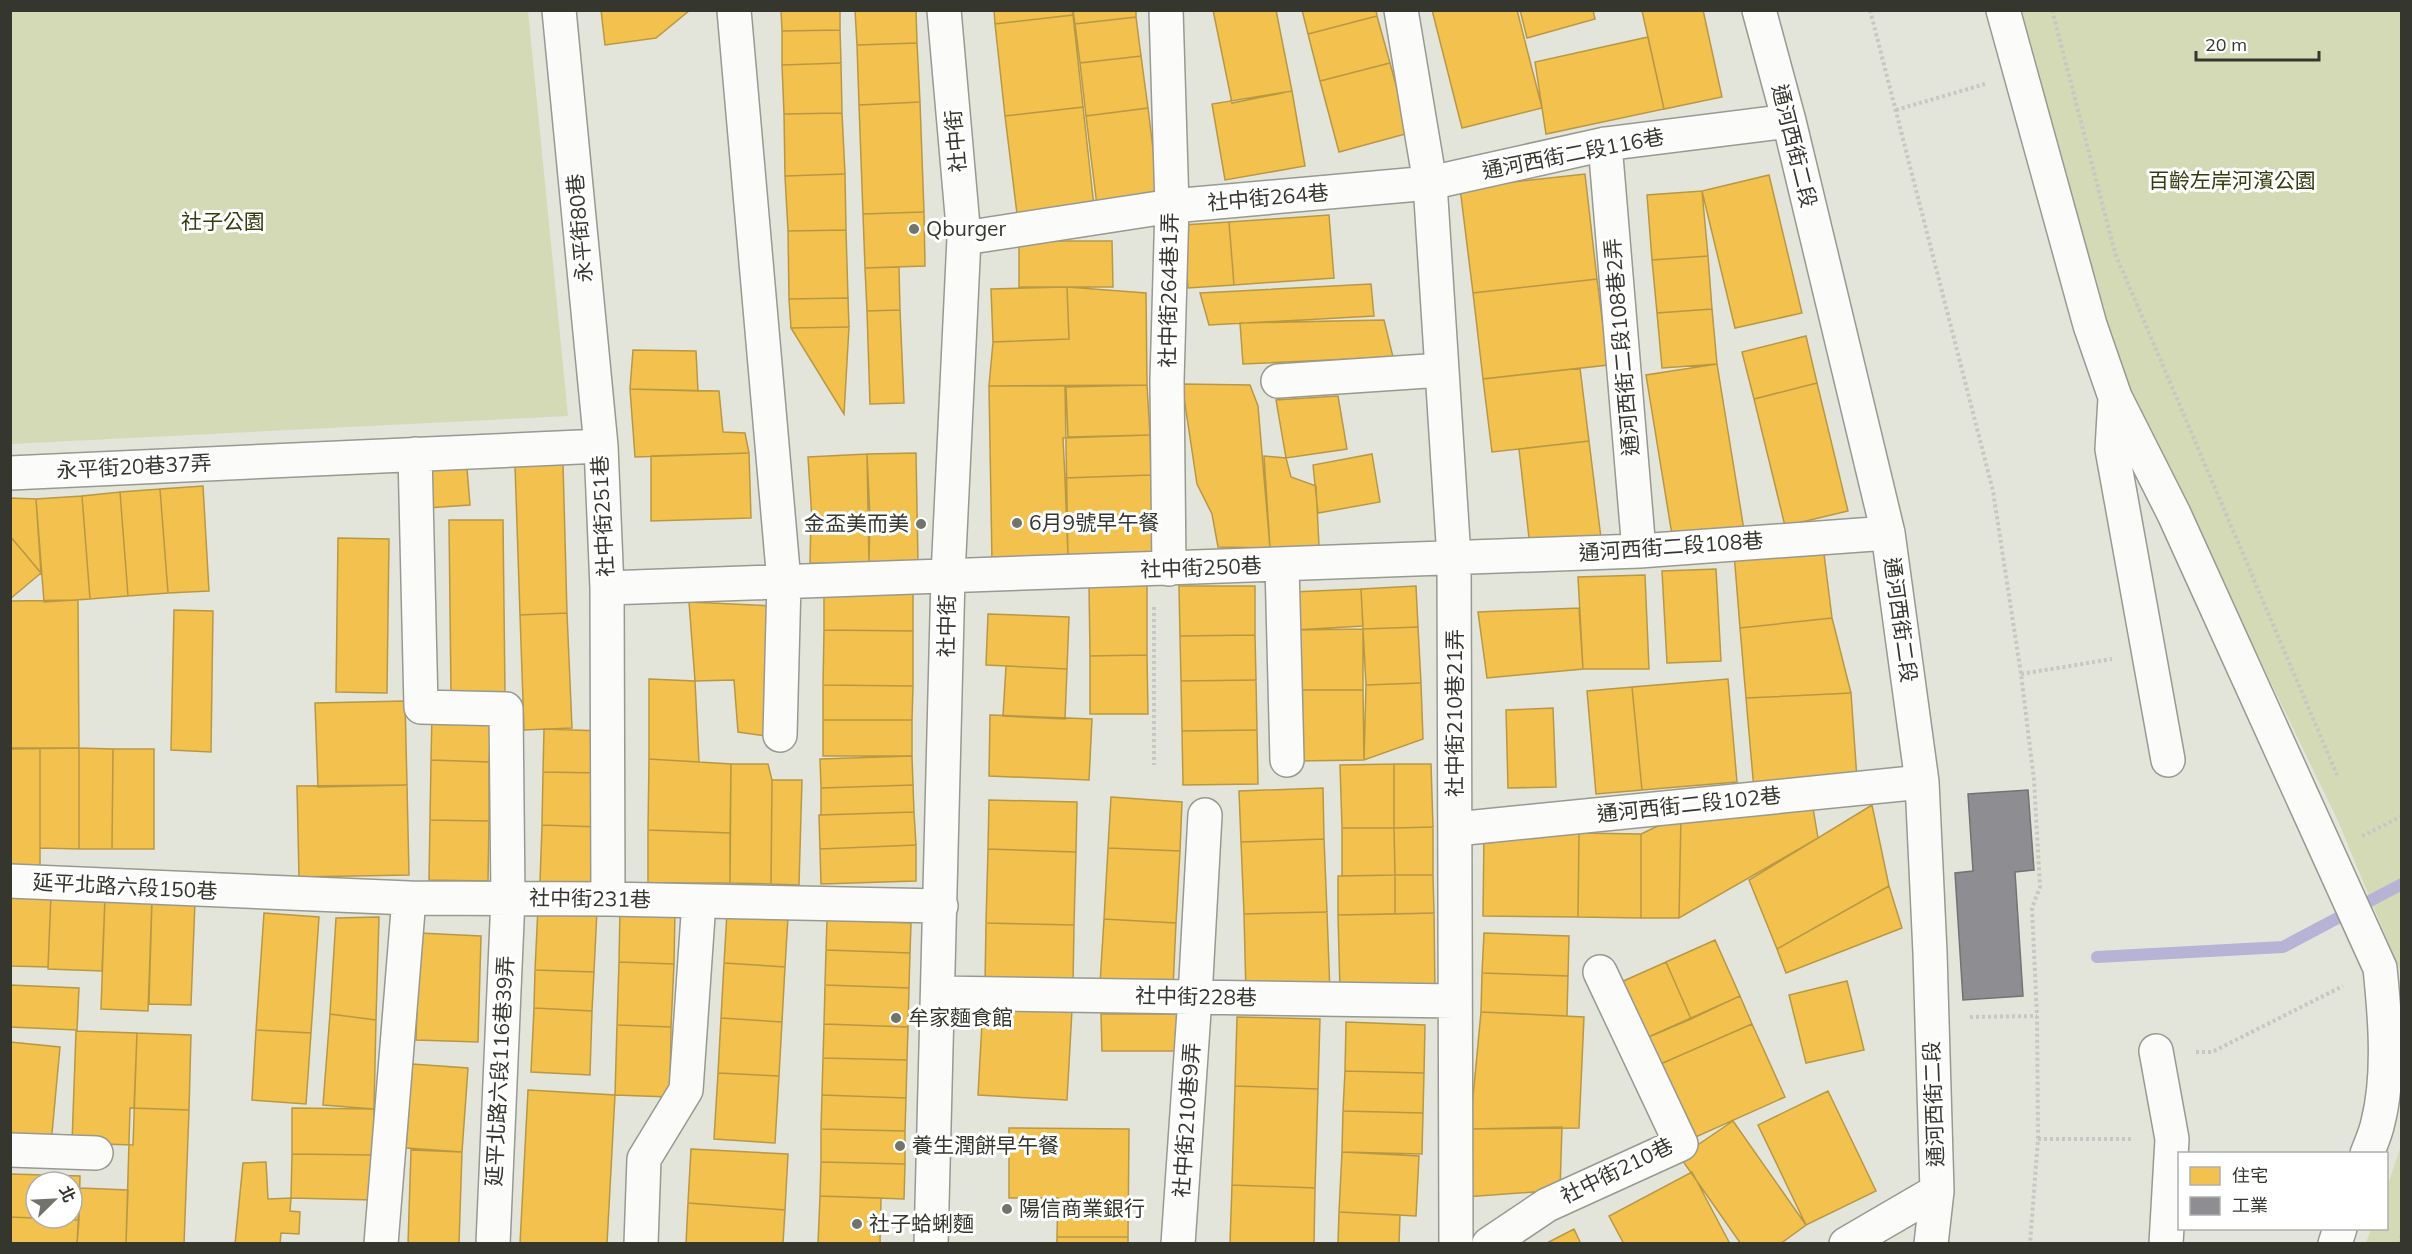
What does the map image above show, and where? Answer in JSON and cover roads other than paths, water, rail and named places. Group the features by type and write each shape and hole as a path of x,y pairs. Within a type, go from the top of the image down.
{"street":[{"name":"永平街80巷","path":"559,10 601,446"},
{"path":"734,10 784,582 780,735"},
{"name":"社中街","path":"931,1244 948,576 964,238 944,10"},
{"name":"社中街264巷1弄","path":"1161,569 1172,206 1166,10"},
{"name":"社中街210巷21弄","path":"1401,10 1430,183 1454,558 1456,1244"},
{"name":"通河西街二段","path":"1759,10 1789,121 1888,532 1922,782 1937,1191 1930,1244"},
{"path":"2003,10 2090,325 2115,397 2174,514 2380,968 2385,1017 2385,1070 2379,1122 2368,1152"},
{"name":"通河西街二段116巷","path":"1430,183 1605,144 1789,121"},
{"name":"通河西街二段108巷2弄","path":"1605,144 1639,551"},
{"name":"社中街264巷","path":"964,238 1172,206 1430,183"},
{"path":"1278,381 1442,370"},
{"path":"2115,397 2112,449 2168,760"},
{"name":"社中街251巷","path":"256,462 601,446 607,588 948,576"},
{"name":"延平北路六段116巷39弄","path":"415,454 421,707 506,710 508,898 492,1244"},
{"name":"永平街20巷37弄","path":"10,473 256,462"},
{"name":"通河西街二段108巷","path":"1454,558 1639,551 1888,532"},
{"name":"社中街250巷","path":"948,576 1454,558"},
{"path":"1282,565 1287,760"},
{"path":"607,588 608,899"},
{"name":"通河西街二段102巷","path":"1456,829 1922,782"},
{"name":"社中街210巷9弄","path":"1178,1244 1205,815"},
{"name":"延平北路六段150巷","path":"10,881 239,892"},
{"name":"社中街231巷","path":"239,892 277,891 409,898 608,899 941,906"},
{"path":"381,1244 409,898"},
{"path":"641,1244 644,1159 686,1090 699,901"},
{"name":"社中街210巷","path":"1489,1244 1547,1205 1681,1144 1600,972"},
{"name":"社中街228巷","path":"939,993 1454,1001"},
{"path":"2156,1051 2172,1138 2166,1244"},
{"path":"10,1150 96,1154"},
{"path":"1846,1244 1937,1191"}],"waterway":[{"path":"2097,957 2283,947 2402,884"}],"place":[{"name":"Qburger","path":"914,229"},
{"name":"6月9號早午餐","path":"1017,523"},
{"name":"金盃美而美","path":"921,524"},
{"name":"牟家麵食館","path":"896,1018"},
{"name":"養生潤餅早午餐","path":"900,1146"},
{"name":"陽信商業銀行","path":"1007,1209"},
{"name":"社子蛤蜊麵","path":"857,1224"}],"park label":[{"name":"百齡左岸河濱公園","path":"2232,181"},
{"name":"社子公園","path":"223,222"}]}
